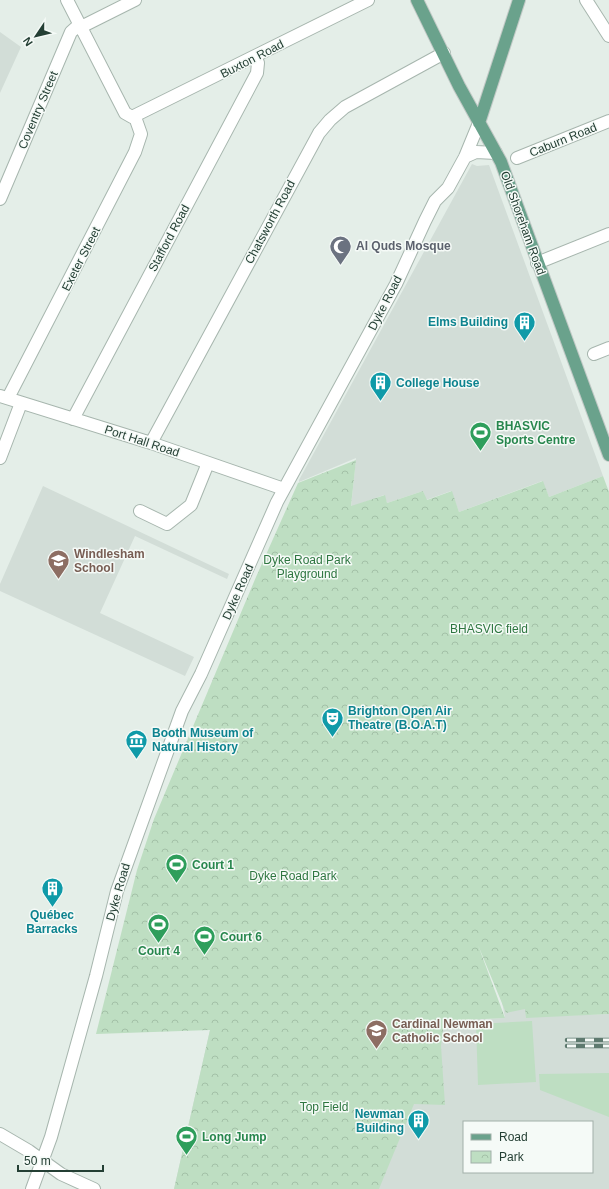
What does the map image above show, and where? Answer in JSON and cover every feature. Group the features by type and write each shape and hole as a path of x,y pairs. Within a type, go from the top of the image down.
{"main road":[{"name":"Old Shoreham Road","path":"417,0 479,123 496,153 609,455"},
{"name":"Dyke Road","path":"479,123 519,0"}],"street":[{"path":"67,0 124,113 128,116 135,117"},
{"path":"80,26 135,0"},
{"name":"Buxton Road","path":"135,117 368,0"},
{"path":"586,0 609,36"},
{"name":"Coventry Street","path":"0,199 71,32 80,26"},
{"name":"Chatsworth Road","path":"151,443 319,133 330,120 345,107 444,54"},
{"name":"Stafford Road","path":"73,419 257,74 259,69 255,57"},
{"name":"Exeter Street","path":"4,397 139,144 140,130 135,117"},
{"name":"Caburn Road","path":"517,158 609,121"},
{"name":"Dyke Road","path":"32,1189 44,1160 79,1040 124,867 155,789 182,711 201,674 284,489 396,284 411,248 432,207 448,188 465,157 479,123"},
{"path":"465,157 476,152 496,153"},
{"path":"537,263 609,234"},
{"path":"594,354 609,348"},
{"name":"Port Hall Road","path":"4,397 151,443 284,489"},
{"path":"0,458 21,403"},
{"path":"140,511 167,524 191,505 208,463"},
{"path":"0,1134 44,1160 71,1180 94,1189"}],"shaded area":[{"path":"0,32 21,47 0,93"},
{"path":"472,164 477,166 489,165 603,476 549,497 542,481 459,512 451,491 426,500 423,491 387,503 384,495 351,507 356,458 299,482 299,480"},
{"name":"Windlesham School","path":"43,486 229,574 227,579 135,536 100,613 194,657 185,676 0,591 0,584"},
{"name":"Cardinal Newman Catholic School","path":"547,926 526,1017 609,1014 609,1189 174,1189 210,1030 505,1018 490,939"}],"green space":[{"path":"356,460 351,506 385,495 387,503 423,491 427,500 452,491 459,512 543,481 549,497 603,476 609,492 609,1014 526,1018 525,1009 506,1013 478,945 505,1018 444,1021 441,1046 445,1105 414,1104 379,1189 174,1189 210,1030 96,1034 137,870 154,819 256,577 298,483"},
{"path":"532,1021 536,1082 478,1085 476,1024"},
{"path":"609,1073 609,1117 540,1090 539,1074"}],"railway":[{"path":"567,1040 609,1040"},
{"path":"567,1046 609,1046"}],"place":[{"name":"Al Quds Mosque","path":"341,266"},
{"name":"Elms Building","path":"524,342"},
{"name":"College House","path":"380,402"},
{"name":"BHASVIC Sports Centre","path":"481,452"},
{"name":"Windlesham School","path":"58,580"},
{"name":"Brighton Open Air Theatre (B.O.A.T)","path":"333,738"},
{"name":"Booth Museum of Natural History","path":"136,760"},
{"name":"Court 1","path":"177,884"},
{"name":"Québec Barracks","path":"52,908"},
{"name":"Court 4","path":"159,944"},
{"name":"Court 6","path":"204,956"},
{"name":"Cardinal Newman Catholic School","path":"376,1050"},
{"name":"Newman Building","path":"419,1140"},
{"name":"Long Jump","path":"187,1156"}],"park label":[{"name":"Dyke Road Park Playground","path":"307,567"},
{"name":"BHASVIC field","path":"489,629"},
{"name":"Dyke Road Park","path":"293,876"},
{"name":"Top Field","path":"324,1107"}]}
